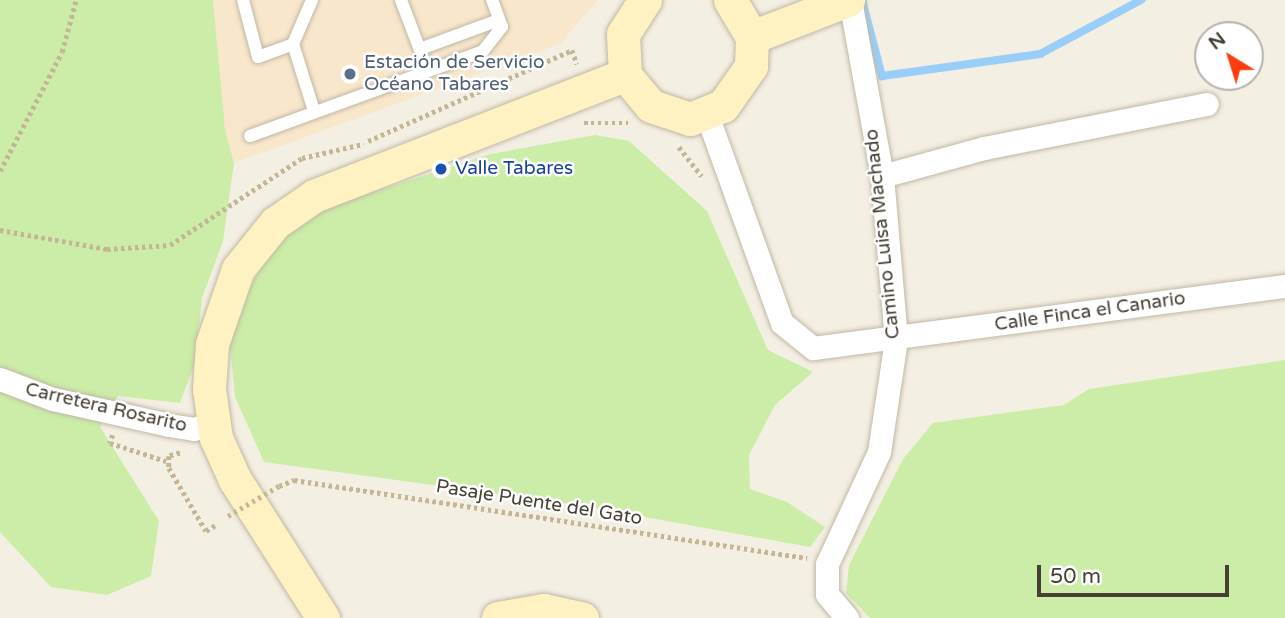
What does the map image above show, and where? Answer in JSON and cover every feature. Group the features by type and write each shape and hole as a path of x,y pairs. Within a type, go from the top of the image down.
{"main road":[{"path":"645,0 623,34 625,75 662,113 707,115 746,80 752,37 730,0"},
{"path":"752,37 849,0"},
{"path":"323,618 235,480 213,422 210,367 221,306 247,254 275,223 373,168 625,75"},
{"path":"498,618 543,610 582,618"}],"street":[{"name":"Camino Luisa Machado","path":"847,618 827,594 827,564 879,452 896,339 882,176 849,0"},
{"path":"882,176 984,148 1206,104"},
{"name":"Calle Finca el Canario","path":"707,115 789,334 821,349 1285,286"},
{"name":"Carretera Rosarito","path":"0,379 53,399 169,425 194,429 213,422"}],"lane":[{"path":"243,0 258,57 293,44"},
{"path":"312,0 293,44 314,111"},
{"path":"401,0 428,71"},
{"path":"250,136 483,51 502,27 492,0"},
{"path":"419,49 499,20"}],"path":[{"path":"0,171 62,52 76,0"},
{"path":"0,230 107,249 170,245 302,158 364,144 572,50"},
{"path":"596,123 636,124"},
{"path":"670,140 707,184 733,189"},
{"path":"175,453 166,461 200,521 206,531 217,524"},
{"name":"Pasaje Puente del Gato","path":"229,516 294,480 795,555"}],"shaded area":[{"name":"Estación de Servicio Océano Tabares","path":"213,0 598,0 560,44 234,163 224,127"}],"green space":[{"path":"0,0 213,0 225,130 234,163 223,241 202,298 195,363 180,403 118,396 100,427 159,521 151,576 107,595 51,587 0,532"},
{"path":"595,135 629,141 707,211 768,350 813,372 775,405 749,455 750,489 787,502 825,527 810,547 579,505 264,462 235,397 228,324 283,231 325,208 490,154"},
{"path":"1285,360 1285,618 870,618 846,593 849,565 903,459 933,423 1064,405 1089,389"}],"waterway":[{"path":"862,0 882,76 1040,54 1141,0"}],"place":[{"name":"Estación de Servicio Océano Tabares","path":"350,74"},
{"name":"Valle Tabares","path":"441,169"}]}
